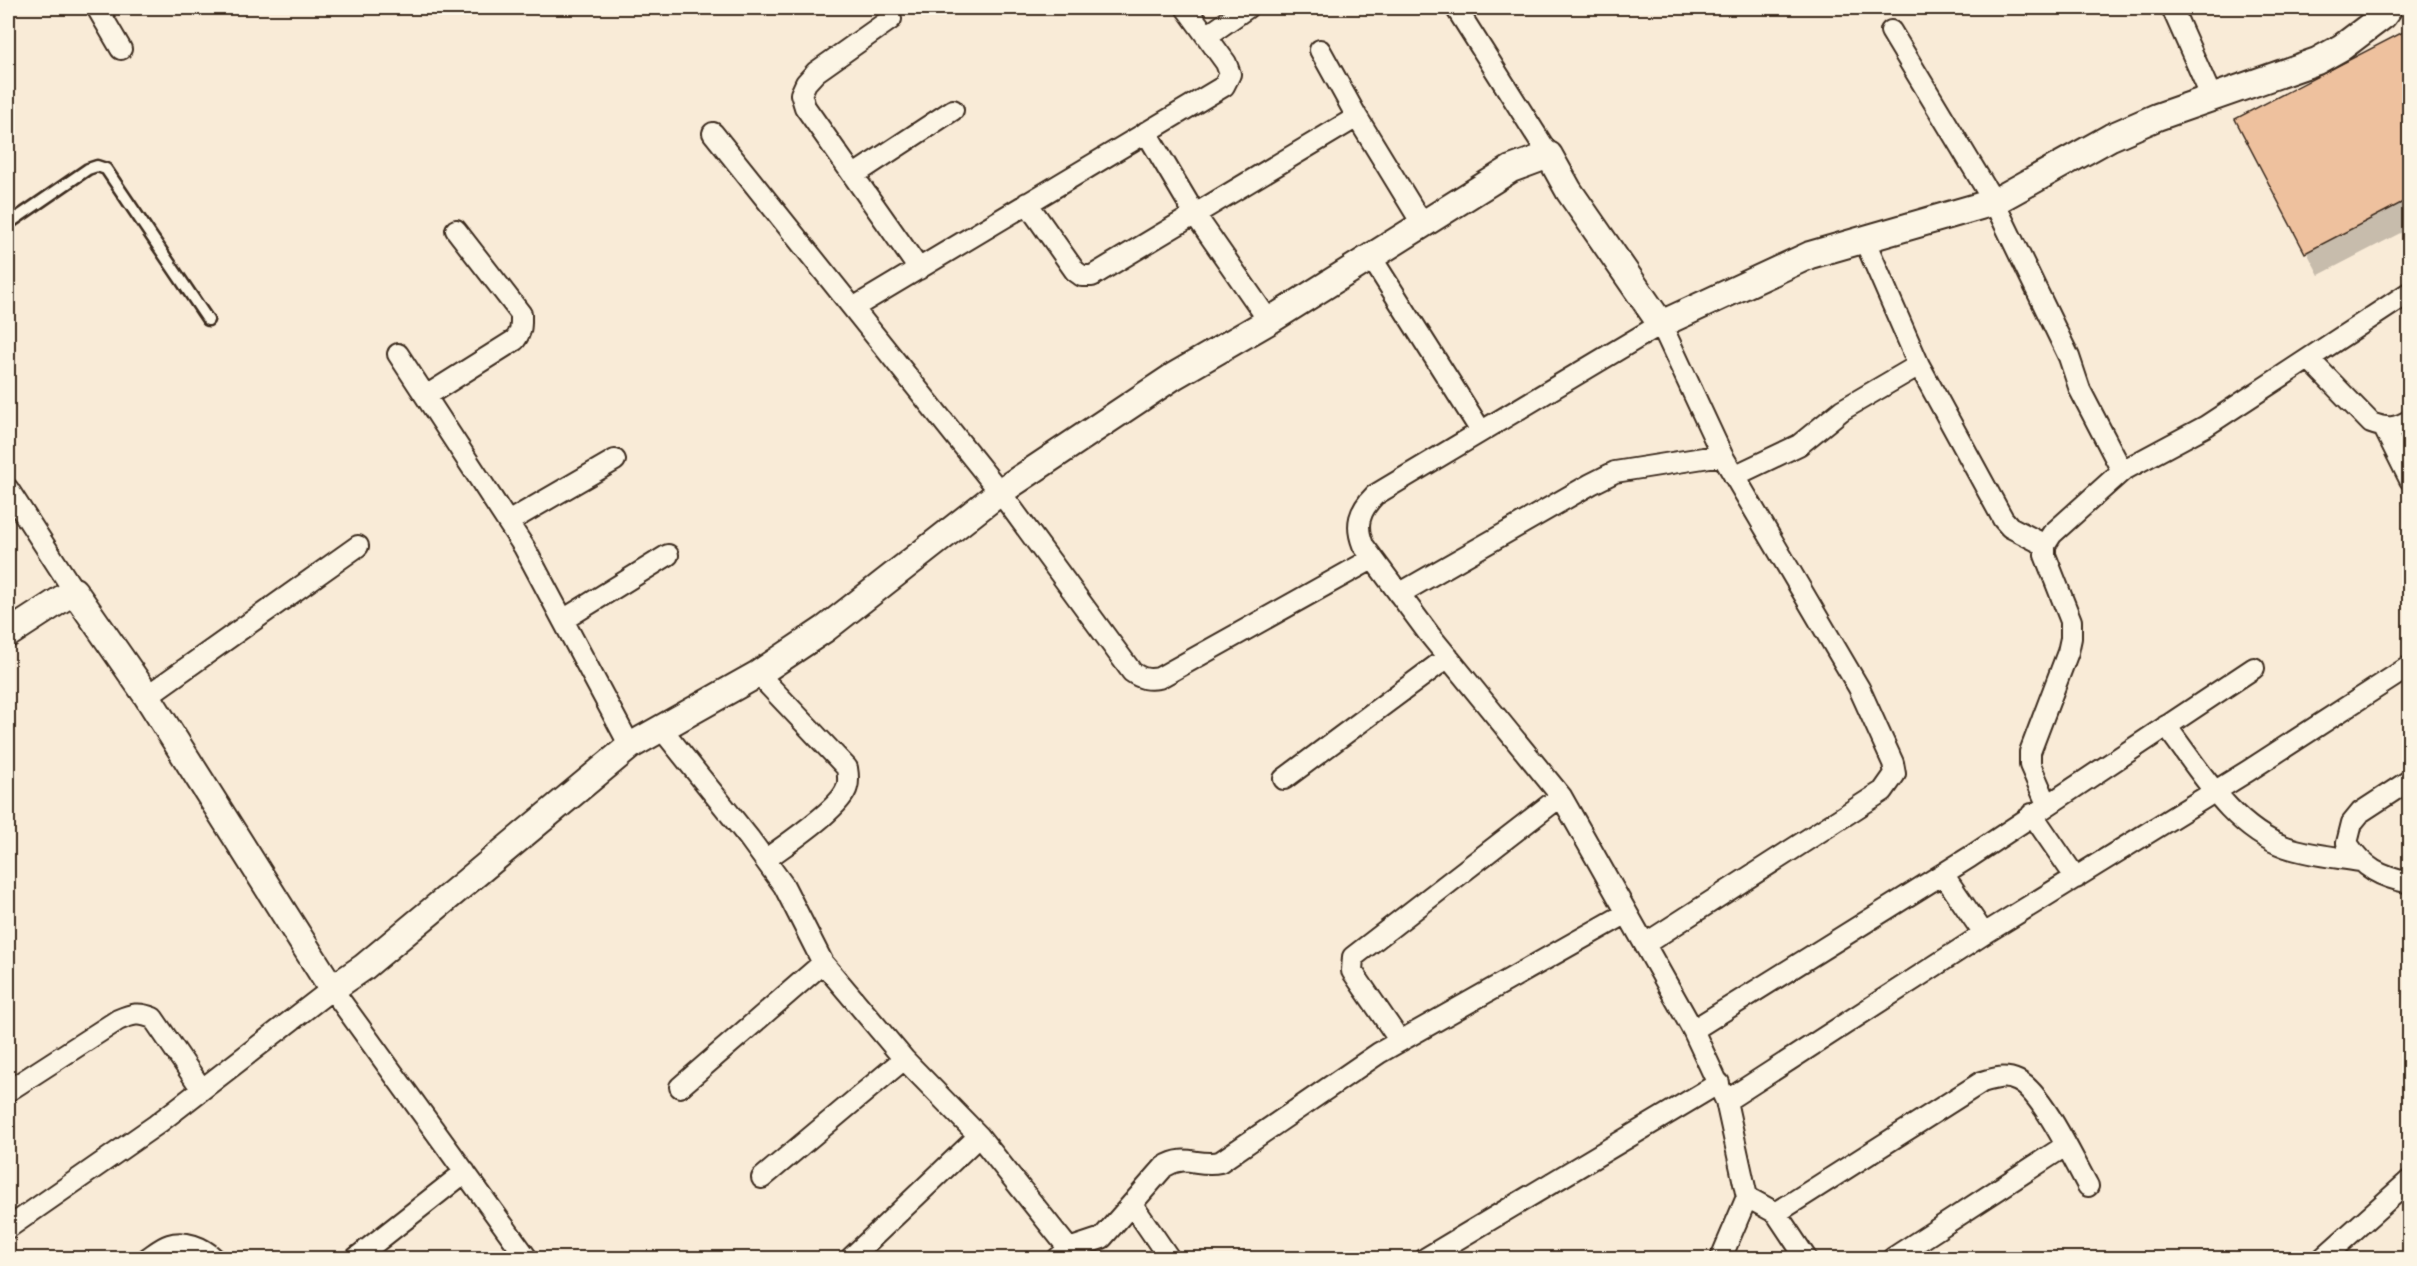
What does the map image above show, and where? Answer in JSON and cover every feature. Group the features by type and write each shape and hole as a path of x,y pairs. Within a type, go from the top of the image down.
{"street":[{"path":"97,8 121,50"},
{"path":"853,308 1224,86 1230,74 1226,63 1186,8"},
{"path":"1207,36 1247,8"},
{"path":"1456,8 1549,155 1569,191 1662,324 1722,455 1859,688 1893,763 1894,774 1883,791 1645,944"},
{"path":"2172,8 2212,98"},
{"path":"1721,1258 1747,1197 1722,1092 1693,1030 1561,796 1448,657 1363,545 1358,532 1359,519 1364,506 1375,495 1662,324 1810,255 1995,202 2111,137 2317,61 2342,47 2383,16 2389,8"},
{"path":"891,19 816,72 806,83 801,94 805,107 919,269"},
{"path":"1891,31 1995,202 2069,357 2080,390 2122,471"},
{"path":"1320,50 1423,225"},
{"path":"854,176 953,110"},
{"path":"1027,203 1075,271 1082,276 1092,276 1196,216 1358,117"},
{"path":"1146,132 1196,216 1269,321"},
{"path":"713,133 1000,492 1132,672 1148,680 1159,678 1372,559"},
{"path":"8,1228 156,1125 201,1088 364,967 630,746 758,674 825,629 1000,492 1174,376 1269,321 1512,169 1549,155"},
{"path":"426,396 515,340 520,334 520,314 456,230"},
{"path":"1864,239 1919,365 2003,519 2010,527 2045,545"},
{"path":"1371,257 1481,431"},
{"path":"2076,878 2039,809 2030,765 2030,752 2068,652 2071,621 2045,555 2045,545 2052,534 2122,471 2206,426 2409,292"},
{"path":"398,354 524,547 630,746"},
{"path":"2309,359 2371,423 2384,428 2397,428 2409,420"},
{"path":"1734,476 1799,445 1842,410 1919,365"},
{"path":"2384,428 2409,480"},
{"path":"1399,594 1616,472 1722,455"},
{"path":"508,522 615,460"},
{"path":"8,489 74,591 147,696 332,989 527,1258"},
{"path":"147,696 358,546"},
{"path":"563,620 668,555"},
{"path":"8,634 74,591"},
{"path":"1284,779 1448,657"},
{"path":"1426,1258 1722,1092 2076,878 2409,666"},
{"path":"1693,1030 1943,874 2254,669"},
{"path":"758,674 847,768 848,776 847,788 838,804 765,860"},
{"path":"2166,726 2215,791 2246,825 2285,846 2359,861 2387,878 2409,883"},
{"path":"661,728 784,886 823,963 904,1059 978,1136 1063,1254 1102,1238 1164,1167 1173,1161 1184,1159 1209,1164 1220,1162 1379,1053 1627,913"},
{"path":"2359,861 2347,843 2352,823 2361,812 2409,780"},
{"path":"1400,1041 1352,971 1353,957 1561,796"},
{"path":"1943,874 1984,934"},
{"path":"680,1086 823,963"},
{"path":"8,1091 118,1020 135,1013 153,1018 201,1088"},
{"path":"762,1178 904,1059"},
{"path":"1776,1213 1982,1082 2001,1076 2019,1081 2039,1100 2088,1186"},
{"path":"850,1258 978,1136"},
{"path":"1893,1258 2065,1146"},
{"path":"356,1258 465,1172"},
{"path":"2323,1258 2409,1180"},
{"path":"1747,1197 1776,1213 1806,1258"},
{"path":"1132,1204 1169,1258"},
{"path":"148,1258 168,1245 188,1244 205,1250 214,1258"}],"lane":[{"path":"8,224 88,169 97,166 106,169 208,320"}],"building":[{"path":"2409,29 2409,199 2305,253 2235,119"}]}
